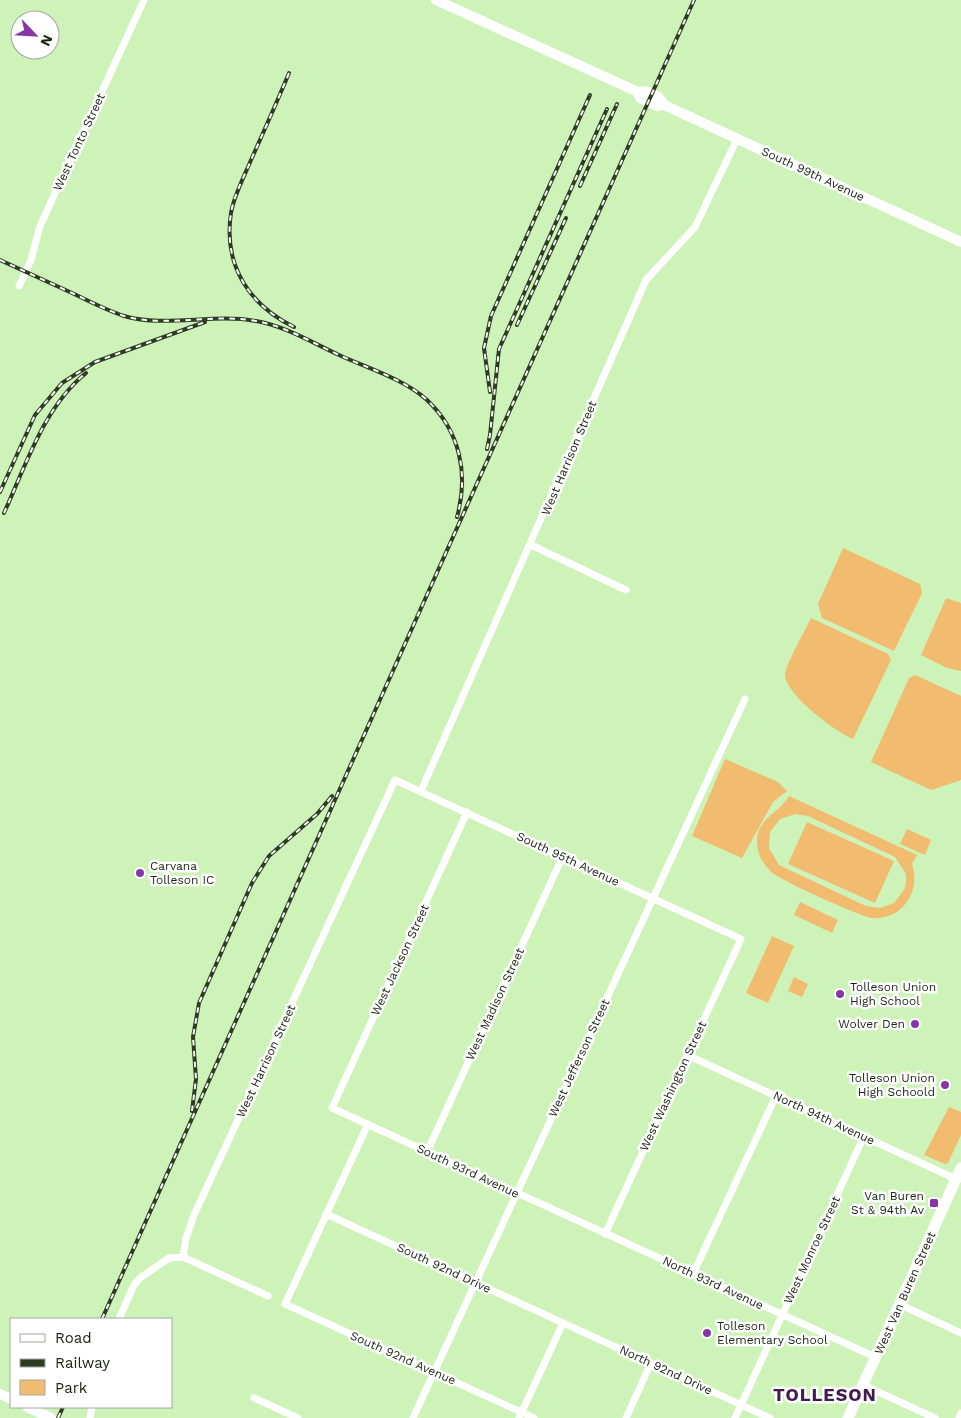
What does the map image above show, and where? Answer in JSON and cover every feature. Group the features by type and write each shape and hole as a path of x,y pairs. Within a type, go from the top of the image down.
{"main road":[{"name":"South 99th Avenue","path":"436,0 638,92 640,98 657,106 664,104 961,242"},
{"name":"West Van Buren Street","path":"848,1418 959,1176"},
{"path":"29,1408 51,1418"}],"street":[{"name":"West Tonto Street","path":"19,286 31,260 40,226 144,0"},
{"name":"West Harrison Street","path":"421,791 531,545 646,280 694,227 737,139"},
{"path":"531,545 626,590"},
{"name":"West Jefferson Street","path":"412,1418 745,699"},
{"name":"West Harrison Street","path":"183,1257 186,1238 194,1215 395,780"},
{"name":"South 95th Avenue","path":"395,780 741,939"},
{"name":"West Jackson Street","path":"332,1108 467,812"},
{"name":"West Madison Street","path":"427,1152 563,856"},
{"name":"West Washington Street","path":"605,1234 741,939"},
{"name":"North 94th Avenue","path":"687,1055 864,1136 959,1176"},
{"path":"693,1274 776,1096"},
{"name":"South 93rd Avenue","path":"332,1108 605,1234"},
{"path":"326,1214 368,1124"},
{"name":"West Monroe Street","path":"735,1418 864,1136"},
{"name":"South 92nd Drive","path":"326,1214 563,1323"},
{"name":"South 92nd Avenue","path":"326,1214 284,1304 434,1372 520,1415 534,1418"},
{"name":"North 93rd Avenue","path":"605,1234 876,1357"},
{"path":"119,1318 134,1285 140,1278 169,1258 183,1257 268,1296"},
{"path":"900,1304 961,1333"},
{"path":"520,1415 563,1323"},
{"name":"North 92nd Drive","path":"563,1323 770,1418"},
{"path":"626,1418 651,1363"},
{"path":"863,1385 935,1418"},
{"path":"254,1398 298,1418"},
{"path":"959,1418 961,1413"}],"green space":[{"path":"843,548 920,584 922,593 894,651 822,618 818,604"},
{"path":"946,598 961,603 961,671 947,668 921,655"},
{"path":"811,618 888,654 891,660 853,739 835,729 812,711 793,692 787,682 786,669"},
{"path":"915,675 961,696 961,780 931,790 871,762 909,678"},
{"path":"725,759 778,782 787,791 773,802 742,858 692,836"},
{"path":"789,796 917,855 912,864 914,884 907,902 901,909 893,914 872,918 821,898 771,872 759,854 757,845 758,833 765,821","holes":["795,814 808,816 895,857 906,874 906,883 904,890 894,903 880,908 866,906 779,865 769,848 770,832 780,819"]},
{"path":"807,822 894,861 875,903 788,864"},
{"path":"907,829 931,840 925,855 900,844"},
{"path":"800,902 838,920 832,933 794,915"},
{"path":"772,936 794,946 768,1003 746,993"},
{"path":"794,977 808,984 802,997 788,991"},
{"path":"949,1107 961,1112 961,1135 948,1163 945,1164 924,1155"}],"railway":[{"path":"102,1318 694,0"},
{"path":"289,73 232,206 230,232 231,250 236,266 252,295 278,318 294,327"},
{"path":"490,392 484,348 491,316 590,95"},
{"path":"580,186 617,104"},
{"path":"487,449 499,349 607,109"},
{"path":"517,325 566,218"},
{"path":"0,260 124,316 156,321 239,319 267,323 299,335 407,386 427,400 438,412 454,439 459,454 462,485 457,517"},
{"path":"0,492 35,415 62,383 95,362 205,322"},
{"path":"4,513 47,420 71,387 86,373"},
{"path":"192,1111 196,1079 193,1037 199,1003 252,883 269,856 317,814 332,796"},
{"path":"58,1418 63,1408"}],"place":[{"name":"Carvana Tolleson IC","path":"140,873"},
{"name":"Tolleson Union High School","path":"840,994"},
{"name":"Wolver Den","path":"915,1024"},
{"name":"Tolleson Union High Schoold","path":"945,1085"},
{"name":"Van Buren St & 94th Av","path":"934,1203"},
{"name":"Tolleson Elementary School","path":"707,1333"}],"district":[{"name":"TOLLESON","path":"825,1394"}]}
